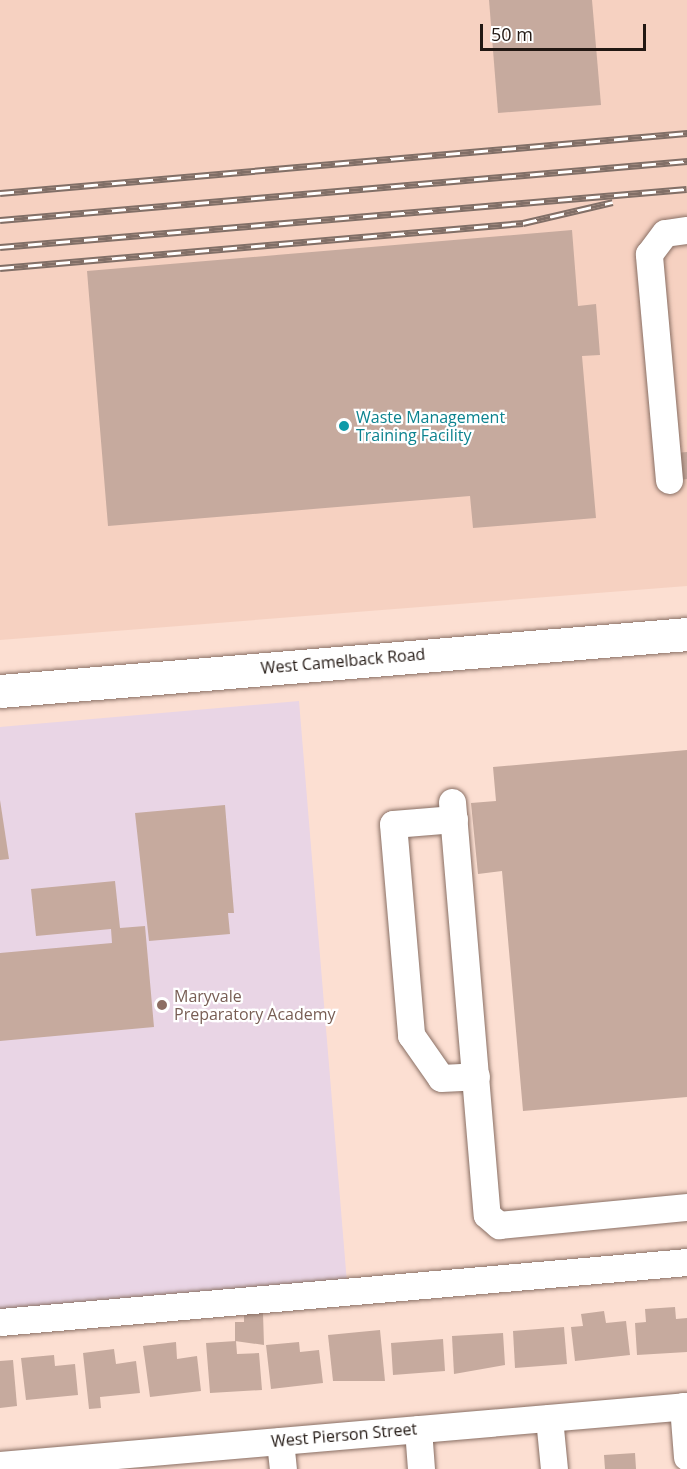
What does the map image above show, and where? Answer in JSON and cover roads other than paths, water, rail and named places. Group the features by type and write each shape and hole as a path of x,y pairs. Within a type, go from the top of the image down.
{"main road":[{"name":"West Camelback Road","path":"0,691 687,634"}],"street":[{"path":"669,480 649,254 665,233 687,230"},
{"path":"476,1076 441,1078 411,1035 393,824 453,811 476,1076 487,1215 499,1224 687,1207"},
{"path":"0,1322 687,1262"},
{"path":"685,1406 687,1457"},
{"name":"West Pierson Street","path":"4,1466 148,1461 280,1441 685,1406"},
{"path":"549,1418 554,1469"},
{"path":"418,1429 422,1469"},
{"path":"280,1441 283,1469"}],"railway":[{"path":"0,193 687,133"},
{"path":"0,220 687,161"},
{"path":"0,247 687,189"},
{"path":"0,268 523,223 613,202"}],"place":[{"name":"Waste Management Training Facility","path":"344,426"},
{"name":"Maryvale Preparatory Academy","path":"162,1005"}]}
